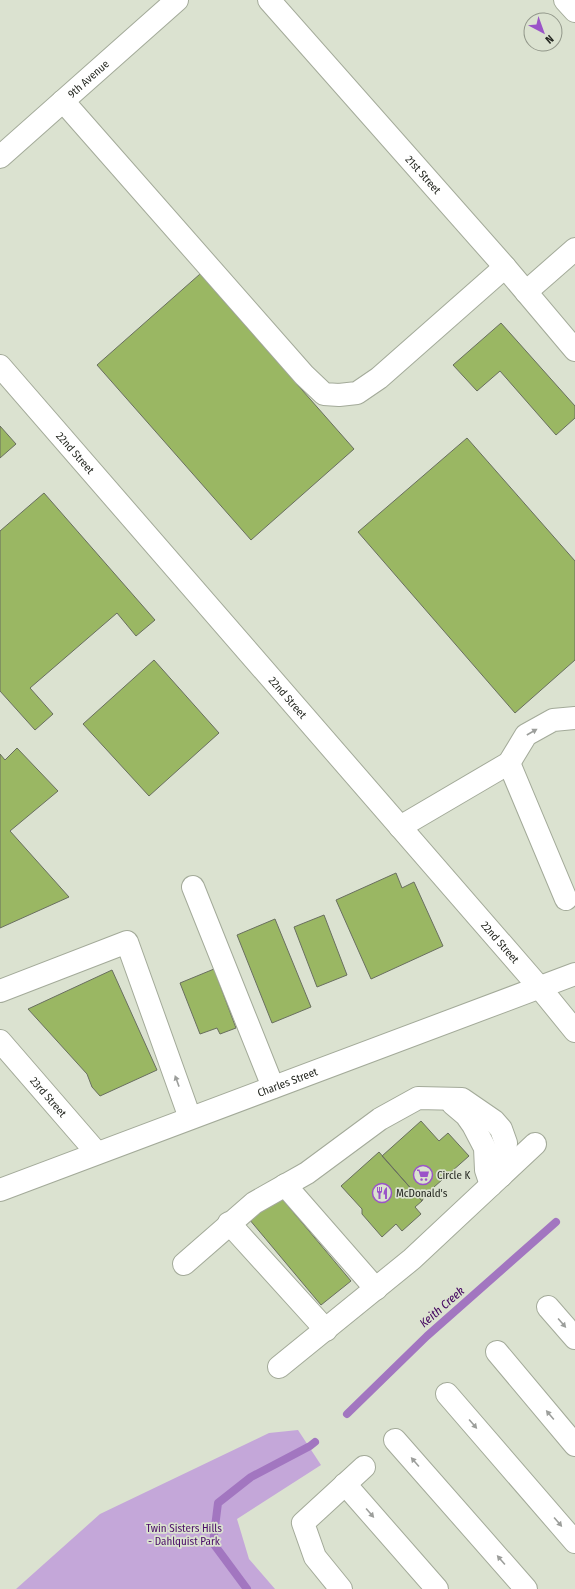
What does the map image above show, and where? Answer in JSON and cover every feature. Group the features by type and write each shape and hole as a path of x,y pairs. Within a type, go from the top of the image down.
{"street":[{"name":"9th Avenue","path":"0,157 177,0"},
{"name":"21st Street","path":"270,0 505,267 575,350"},
{"path":"565,0 575,11"},
{"path":"63,101 304,375 324,394 339,396 357,393 379,378 505,267"},
{"path":"526,292 575,249"},
{"name":"22nd Street","path":"0,366 540,988 575,1031"},
{"path":"400,827 510,762 526,735 553,720 575,718"},
{"path":"510,762 566,899"},
{"path":"193,887 273,1087"},
{"path":"0,991 127,942 190,1118"},
{"name":"Charles Street","path":"0,1190 575,974"},
{"name":"23rd Street","path":"0,1041 97,1153"},
{"path":"184,1264 229,1223 254,1203 307,1173 380,1119 418,1098 448,1098 466,1116 474,1125 484,1148 486,1170 496,1180"},
{"path":"279,1367 412,1259 535,1144"},
{"path":"285,1185 376,1289"},
{"path":"229,1223 326,1330"},
{"path":"548,1307 575,1338"},
{"path":"497,1352 575,1444"},
{"path":"447,1394 575,1542"},
{"path":"395,1440 526,1589"},
{"path":"341,1589 315,1557 303,1523 364,1467"},
{"path":"345,1484 436,1589"}],"green space":[{"name":"Twin Sisters Hills - Dahlquist Park","path":"298,1430 321,1465 237,1519 249,1559 275,1589 16,1589 100,1514 269,1433"}],"building":[{"path":"200,274 354,449 251,540 97,365"},
{"path":"501,323 575,406 575,418 556,435 500,371 477,391 453,365"},
{"path":"0,426 16,444 0,458"},
{"path":"467,438 575,561 575,660 515,713 358,532"},
{"path":"44,493 155,620 136,636 117,613 30,688 53,714 35,730 0,691 0,531"},
{"path":"154,660 219,733 149,796 83,724"},
{"path":"17,748 58,791 10,831 69,897 0,928 0,754 5,760"},
{"path":"396,873 402,888 414,882 443,946 371,979 336,900"},
{"path":"324,915 347,975 317,987 294,927"},
{"path":"275,919 311,1007 272,1023 237,935"},
{"path":"214,969 236,1028 220,1034 217,1028 200,1034 180,983"},
{"path":"112,970 157,1070 100,1096 92,1087 87,1074 28,1009"},
{"name":"Circle K","path":"421,1121 439,1141 448,1133 469,1156 425,1195 422,1201 382,1156"},
{"name":"McDonald's","path":"379,1152 422,1201 415,1207 421,1214 402,1231 396,1224 382,1237 362,1214 362,1209 341,1186"},
{"path":"278,1194 351,1281 321,1305 249,1219"}],"waterway":[{"name":"Keith Creek","path":"347,1414 427,1336 556,1222"},
{"name":"Keith Creek","path":"247,1589 213,1543 218,1503 251,1477 315,1442"}],"place":[{"name":"Circle K","path":"423,1175"},
{"name":"McDonald's","path":"382,1193"}]}
